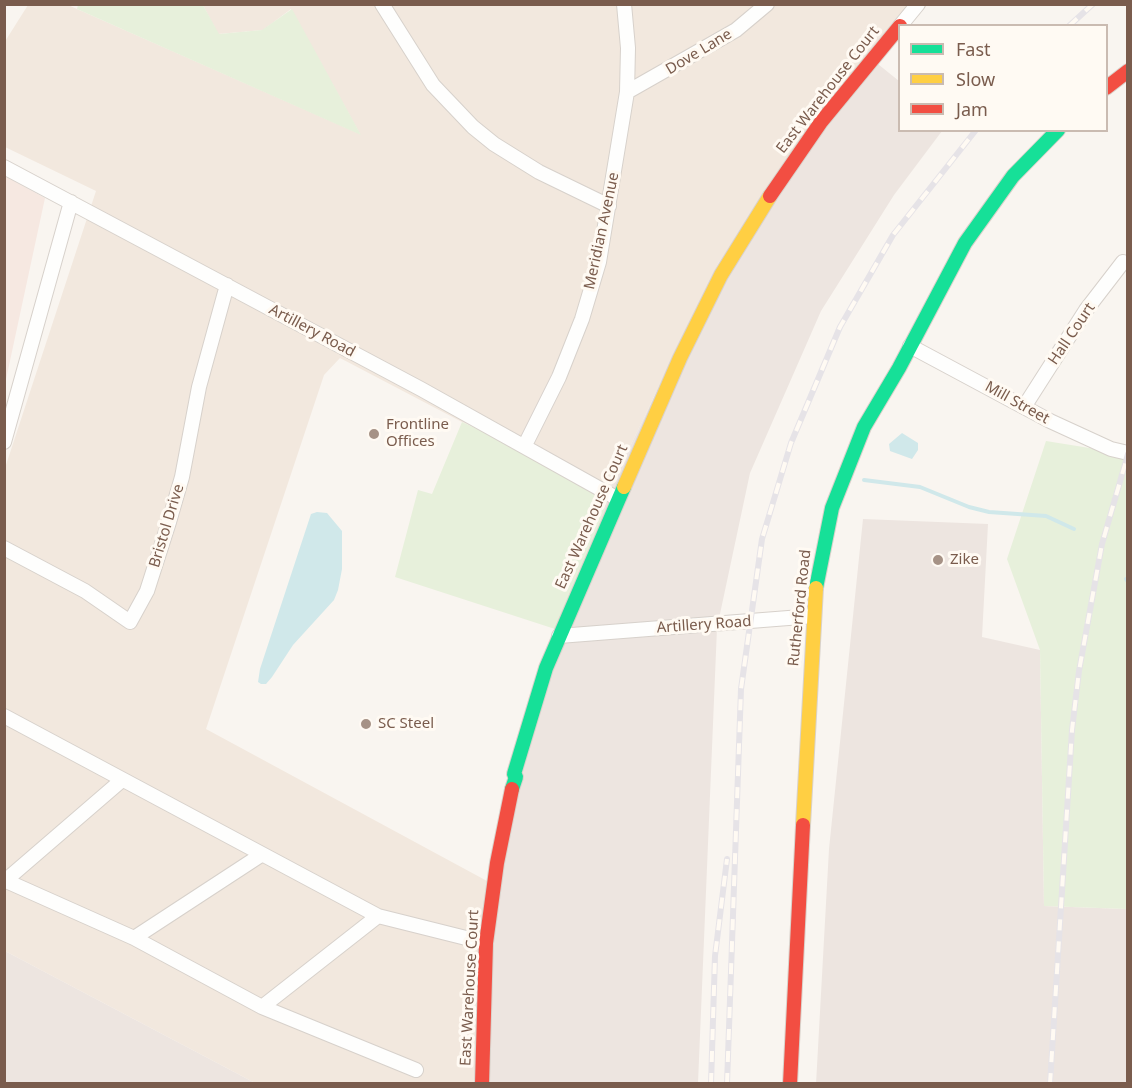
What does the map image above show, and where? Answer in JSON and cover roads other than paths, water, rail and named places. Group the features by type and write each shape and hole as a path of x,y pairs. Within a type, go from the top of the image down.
{"street":[{"path":"382,4 433,85 473,127 501,149 539,172 609,206"},
{"name":"Meridian Avenue","path":"525,445 544,409 582,319 599,262 627,92 628,48 624,4"},
{"name":"Dove Lane","path":"627,92 703,51 736,30 767,4"},
{"name":"East Warehouse Court","path":"902,24 918,4"},
{"name":"East Warehouse Court","path":"482,1083 486,943 506,814 516,777 514,774 559,636 680,358 735,250 822,122 898,28"},
{"path":"1108,87 1128,70"},
{"name":"Rutherford Road","path":"790,1083 814,616 824,538 841,481 864,427 965,243 1013,176 1056,132"},
{"name":"Artillery Road","path":"4,167 525,445 618,499"},
{"path":"4,442 71,202"},
{"name":"Hall Court","path":"1023,406 1086,310 1123,262"},
{"name":"Bristol Drive","path":"4,548 85,591 130,622 147,591 182,477 199,387 227,285"},
{"name":"Mill Street","path":"910,346 1110,449 1128,453"},
{"name":"Artillery Road","path":"559,636 814,616"},
{"path":"5,716 378,916 486,943"},
{"path":"122,780 5,880 134,938 262,1006 416,1070"},
{"path":"134,938 261,855"},
{"path":"262,1006 378,916"}],"water":[{"path":"902,433 918,443 918,450 912,459 890,451 889,444"},
{"path":"327,513 342,531 342,569 338,590 334,600 293,645 272,677 266,684 261,684 258,682 260,669 311,514"}],"waterway":[{"path":"864,480 920,487 969,507 989,512 1046,516 1074,529"}],"railway":[{"path":"1071,24 1093,4"},
{"path":"727,1084 741,689 762,539 791,443 840,327 893,235 974,132"},
{"path":"1050,1084 1072,730 1079,671 1102,544 1128,454"},
{"path":"711,1084 715,956 727,859"}],"place":[{"name":"Frontline Offices","path":"374,434"},
{"name":"Zike","path":"938,560"},
{"name":"SC Steel","path":"366,724"}]}
